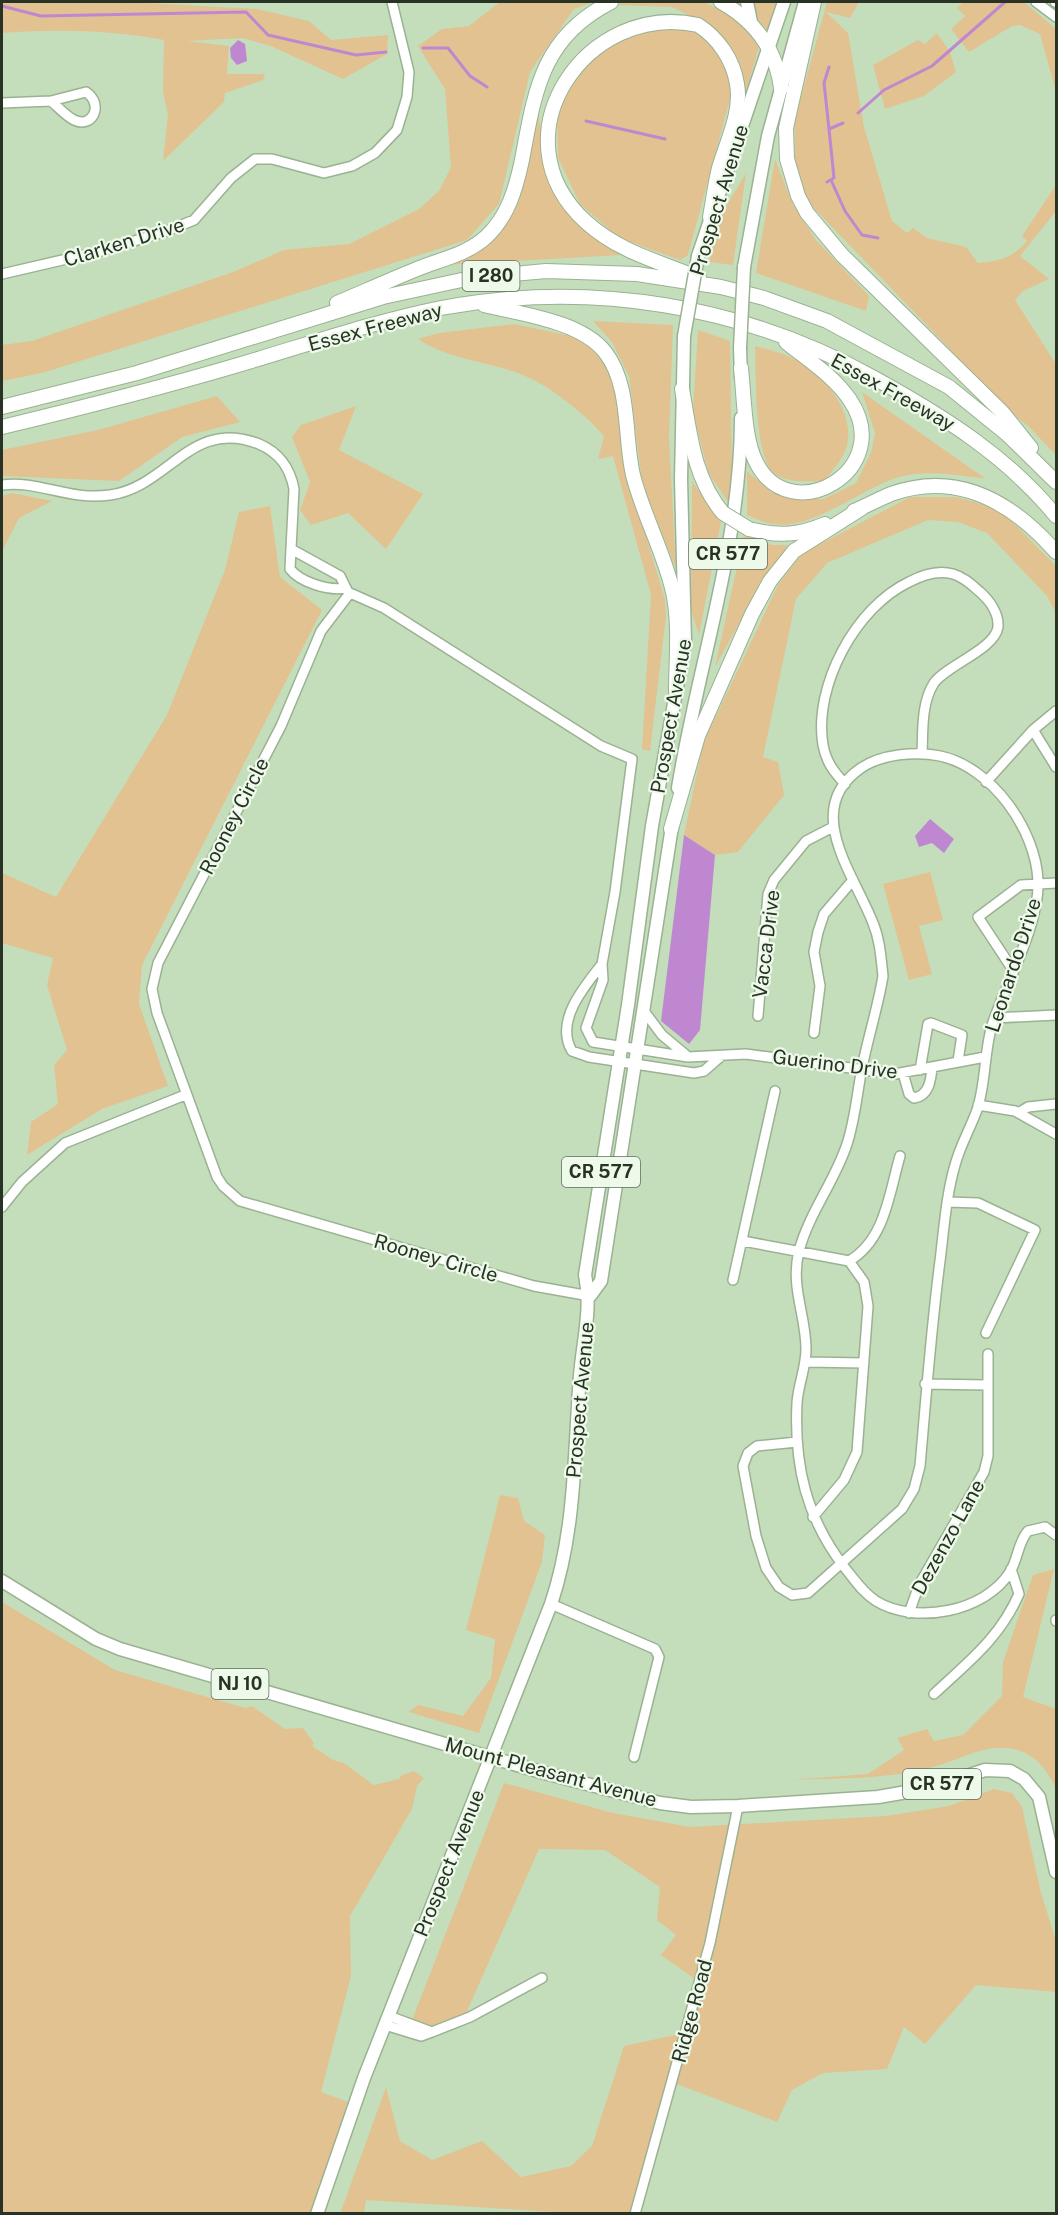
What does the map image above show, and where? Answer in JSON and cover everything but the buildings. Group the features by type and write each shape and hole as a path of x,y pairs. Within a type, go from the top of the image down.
{"highway":[{"path":"268,333 419,268 456,256 487,237 503,216 513,195 542,70 574,25 590,12 611,2"},
{"path":"721,2 751,22 768,46 776,62 781,88"},
{"path":"814,2 786,128 787,159 802,204 820,231 842,255 1004,413 1056,481"},
{"path":"648,11 682,17 708,32 719,43 733,69 738,93 735,118 719,170 710,217"},
{"path":"587,38 566,62 549,104 549,152 562,191 586,222 634,255 721,287"},
{"name":"Essex Freeway","path":"2,407 136,373 383,297 471,278 546,271 637,274 721,287 764,298 827,321 949,387 1006,434 1056,481"},
{"name":"Essex Freeway","path":"2,427 118,399 389,320 474,303 538,296 585,295 700,311 775,333 851,365 918,402 985,446 1016,474 1056,516"},
{"path":"474,303 555,322 598,346 614,367 620,386 633,474 673,593 676,616 676,692"},
{"path":"741,368 751,449 756,462 770,480 789,490 812,492 835,484 850,471 861,443 856,411 834,381 775,333"},
{"path":"682,389 701,478 713,502 723,513 749,529 769,534 795,534 909,489 928,486 963,488 980,492 1012,510 1037,529 1056,552"},
{"path":"671,829 698,736 752,614 770,582 795,551 862,508"}],"main road":[{"path":"747,2 751,22"},
{"name":"Prospect Avenue","path":"317,2214 387,2021 551,1604 565,1559 578,1438 582,1353 590,1296 585,1275 652,826 686,642 681,479 684,336 698,256 784,2"},
{"name":"Prospect Avenue","path":"590,1296 601,1281 683,756 737,502 741,448 740,348 744,267 758,185 781,88 805,2"},
{"name":"Mount Pleasant Avenue","path":"2,1581 96,1639 120,1649 491,1757 660,1803 691,1807 738,1806 878,1797 930,1788 985,1770 1010,1771 1024,1779 1039,1797 1056,1872"}],"street":[{"name":"Clarken Drive","path":"2,274 101,251 194,220 231,178 255,159 272,159 324,173 352,166 375,153 397,130 407,97 410,72 392,2"},
{"path":"1036,2 1056,18"},
{"path":"2,104 51,101 86,92 93,96 96,104 95,113 89,120 82,122 73,120 51,101"},
{"path":"2,485 26,485 86,498 130,492 145,484 185,451 205,442 225,438 243,439 271,450 287,465 294,489 290,569 295,576 333,590 347,590 384,608 601,746 632,759 615,892 602,964 603,980 587,1019 587,1034 598,1044 638,1051"},
{"path":"291,549 340,576 347,590"},
{"path":"844,784 831,769 823,744 825,707 839,657 861,620 887,593 918,577 953,574 966,580 984,596 994,610 998,627 992,638 941,674 933,685 924,713 922,754"},
{"name":"Rooney Circle","path":"347,590 321,631 281,726 156,970 153,1001 185,1095 217,1177 223,1186 240,1201 534,1287 590,1296"},
{"path":"986,782 1033,730 1056,711"},
{"path":"1033,730 1056,767"},
{"name":"Leonardo Drive","path":"797,1442 757,1446 748,1453 743,1466 756,1536 766,1568 779,1587 792,1595 808,1593 843,1564 902,1509 914,1489 920,1467 925,1384 947,1202 954,1166 978,1105 985,1057 995,1018 1035,911 1038,884 1028,842 1009,806 986,782 956,761 922,754 881,759 866,765 852,774 844,784 831,814 833,827"},
{"path":"833,827 853,880 873,923 881,949 883,976 878,1009 861,1071 847,1144 814,1212 799,1252 795,1290 806,1346 806,1362 797,1400 797,1442 804,1494 825,1540 843,1564 871,1598 894,1610 909,1612 955,1609 971,1602 999,1585 1011,1569 1028,1531 1045,1527 1056,1535"},
{"name":"Vacca Drive","path":"758,1016 768,894 774,880 806,841 833,827"},
{"path":"814,1033 820,986 814,952 818,932 824,915 853,880"},
{"path":"1013,970 978,917 1021,885 1056,883"},
{"path":"602,964 575,1000 568,1043 572,1051 580,1055 617,1062"},
{"path":"644,1011 662,1035 688,1057"},
{"path":"995,1018 1056,1016"},
{"path":"920,1070 928,1024 931,1023 962,1035 958,1061"},
{"name":"Guerino Drive","path":"638,1051 688,1057 746,1054 773,1056 861,1071 903,1073 985,1057"},
{"name":"Guerino Drive","path":"617,1062 694,1073 704,1071 720,1057"},
{"path":"903,1073 909,1094 914,1098 920,1097 926,1091 932,1067"},
{"path":"733,1280 775,1091"},
{"path":"2,1207 22,1182 64,1143 185,1095"},
{"path":"1018,1113 1028,1107 1056,1104"},
{"path":"978,1105 1018,1113 1056,1134"},
{"path":"849,1262 861,1254 879,1230 900,1156"},
{"path":"947,1202 978,1203 1035,1230 986,1333"},
{"path":"743,1241 849,1262 858,1272 867,1293 857,1452 843,1480 813,1517"},
{"name":"Dezenzo Lane","path":"909,1612 918,1585 984,1472 988,1456 988,1354"},
{"path":"806,1362 864,1363"},
{"path":"925,1384 987,1385"},
{"path":"934,1694 982,1649 1006,1622 1019,1593 1011,1569"},
{"path":"551,1604 655,1649 659,1657 634,1757"},
{"name":"Ridge Road","path":"635,2214 710,1943 738,1806"},
{"path":"387,2021 432,2032 470,2017 542,1978"}],"shaded area":[{"path":"2,2 129,2 257,9 309,21 331,40 388,35 387,54 343,79 273,47 243,38 187,41 229,46 227,74 265,74 263,80 225,93 224,102 163,161 168,115 163,92 164,40 83,31 2,33"},
{"path":"500,2 594,2 574,9 530,72 499,204 467,240 42,373 2,381 2,345 32,341 233,272 284,250 349,244 419,209 439,191 451,167 445,89 418,46 442,29 469,26"},
{"path":"630,2 703,2 733,15 760,43 743,102 737,61 712,26 672,7 613,5"},
{"path":"753,2 776,2 767,30 754,13"},
{"path":"827,2 859,2 850,18 826,12 848,33 864,127 892,221 907,233 913,228 927,238 966,247 978,263 999,260 1011,255 1027,241 1022,236 1056,185 1056,211 1020,256 1049,279 1023,291 1015,300 1056,364 1056,455 1027,425 1002,406 1002,403 804,198 795,159 795,119"},
{"path":"963,2 1024,2 1055,28 1056,92 1040,34 1020,25 1012,26 969,52 951,29 965,16 957,8"},
{"path":"653,18 688,24 719,49 733,88 688,255 680,260 619,238 580,204 558,158 557,120 569,69 588,49 620,24"},
{"path":"937,33 950,52 956,72 924,96 885,109 873,65 918,40 925,44"},
{"path":"238,40 245,44 247,61 237,65 231,58 230,48"},
{"path":"538,113 548,175 571,217 620,255 446,265 506,222 522,191"},
{"path":"775,159 793,205 816,240 869,296 866,311 756,273"},
{"path":"746,173 733,265 709,262 720,217"},
{"path":"593,321 673,325 669,438 676,569 642,483 629,376 612,342"},
{"path":"515,324 584,339 612,374 631,487 665,599 666,616 650,751 642,749 651,595 613,456 598,459 604,436 572,406 536,381 507,369 446,353 418,339 439,333"},
{"path":"698,330 730,341 732,485 728,502 708,472 693,411"},
{"path":"755,346 798,361 821,379 839,401 848,427 847,447 824,481 785,479 774,473 767,464 757,414"},
{"path":"862,392 986,479 941,474 907,475 882,484 819,516 788,525 763,522 747,515 747,471 771,492 797,499 824,499 856,483 871,453 875,433"},
{"path":"217,396 240,422 182,437 119,481 2,476 2,450 98,430"},
{"path":"356,406 339,450 423,494 386,549 348,513 311,525 300,510 310,482 292,437 301,425"},
{"path":"692,481 721,522 699,635 691,610"},
{"path":"12,493 52,501 19,518 2,551 2,496"},
{"path":"910,497 956,497 1000,509 1056,566 1056,613 1047,596 987,533 958,522 928,520 827,563 796,599 763,757 778,762 784,795 738,852 715,855 684,835 703,744 778,585 803,553"},
{"path":"270,506 280,577 322,610 142,965 139,1004 168,1086 102,1109 27,1155 31,1122 58,1104 54,1065 67,1050 47,985 53,958 2,943 2,873 56,897 167,715 225,570 239,512"},
{"path":"744,535 772,545 788,545 759,587 715,667"},
{"path":"930,819 954,839 944,853 932,843 919,847 915,836"},
{"path":"684,835 715,855 700,1030 689,1044 661,1021"},
{"path":"930,872 943,920 919,926 932,974 909,980 883,884"},
{"path":"500,1495 518,1498 524,1521 545,1535 542,1562 479,1733 409,1712 418,1705 463,1716 491,1678 495,1639 466,1630"},
{"path":"1054,1569 1023,1697 1056,1709 1056,1789 1046,1771 1033,1757 1010,1748 979,1751 940,1765 903,1773 789,1780 868,1774 904,1750 897,1738 927,1729 934,1741 963,1735 1002,1696 1003,1662 1033,1575"},
{"path":"2,1602 115,1670 245,1708 252,1706 285,1729 303,1728 314,1743 312,1746 333,1760 344,1763 374,1785 399,1779 402,1775 414,1771 424,1778 417,1786 412,1809 350,1916 351,1976 321,2092 348,2102 310,2213 2,2213"},
{"path":"504,1783 613,1813 690,1827 886,1816 949,1806 994,1789 1012,1793 1022,1807 1041,1893 1056,1941 1056,1992 976,1985 925,2044 904,2027 887,2069 823,2073 792,2090 777,2122 674,2083 638,2213 569,2213 366,2200 364,2213 340,2214 386,2087 400,2141 432,2160 482,2141 521,2177 571,2166 592,2146 624,2046 689,2032 705,1986 661,1955 676,1935 657,1920 660,1887 605,1850 539,1849 464,2018 432,2033 409,2028"}],"waterway":[{"path":"858,113 884,90 932,66 1005,2"},
{"path":"2,6 41,16 246,12 268,35 356,55 386,52"},
{"path":"423,48 448,48 470,76 487,87"},
{"path":"829,67 824,83 829,129"},
{"path":"586,121 665,139"},
{"path":"827,182 834,178 829,129 843,123"},
{"path":"831,180 845,211 862,235 878,238"}]}
